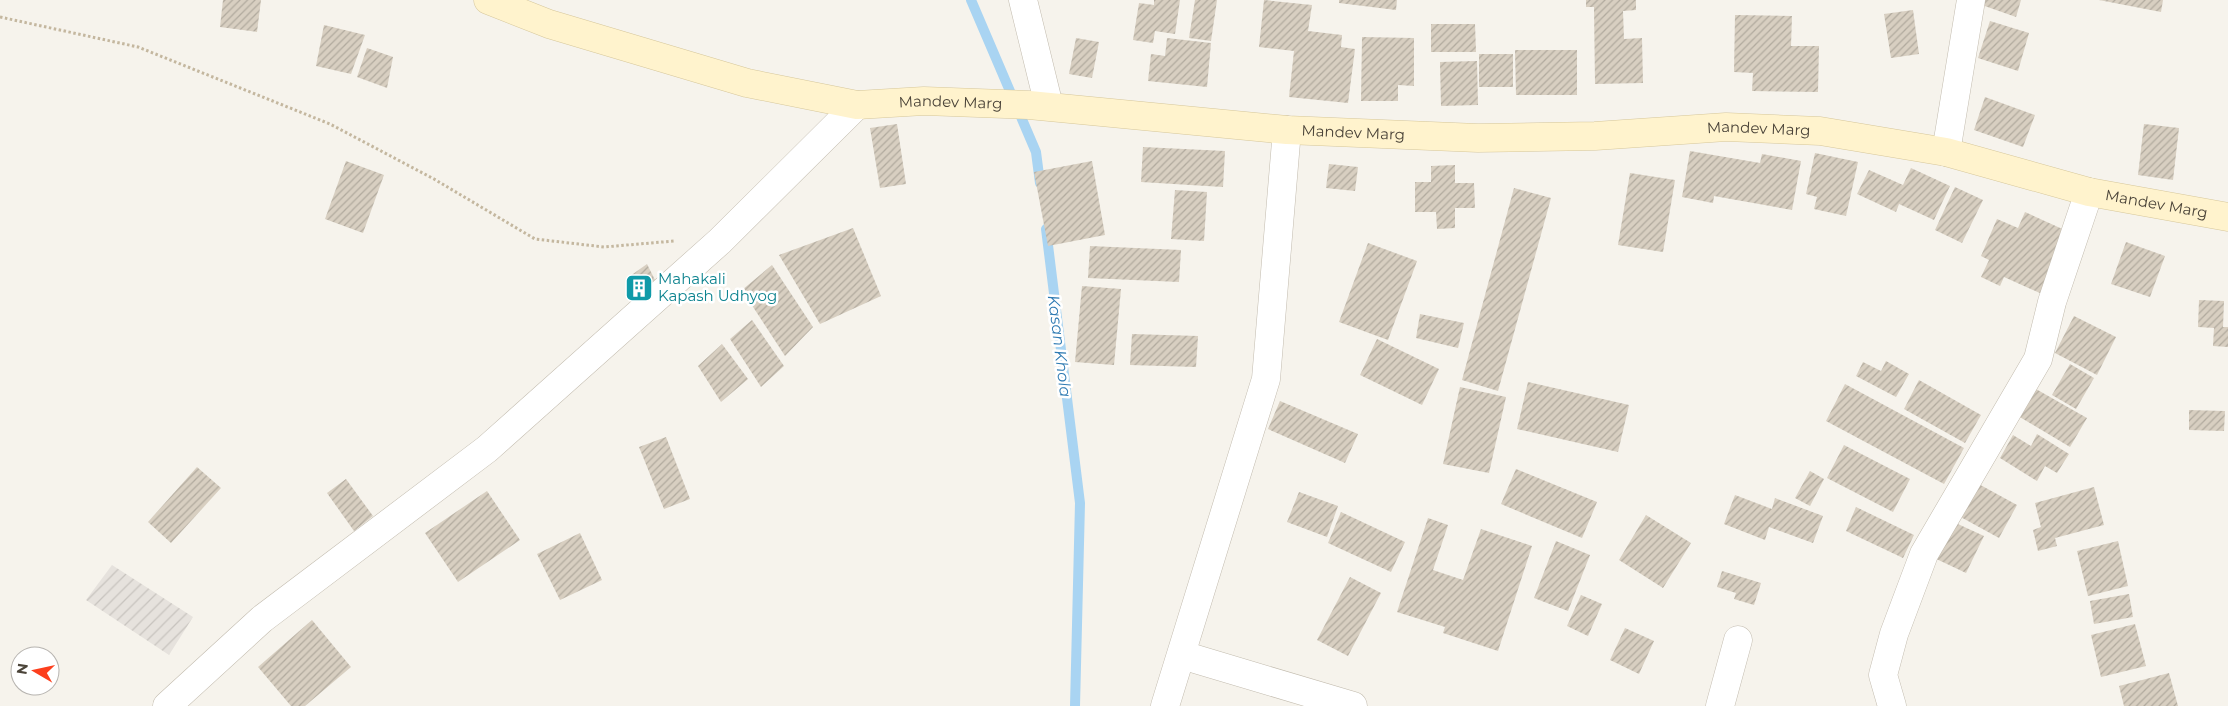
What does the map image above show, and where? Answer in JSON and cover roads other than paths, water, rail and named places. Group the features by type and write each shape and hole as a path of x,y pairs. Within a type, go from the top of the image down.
{"main road":[{"name":"Mandev Marg","path":"488,0 549,24 747,83 857,105 924,101 1039,105 1287,130 1478,138 1595,136 1726,127 1820,131 1946,152 2090,192 2228,216"}],"street":[{"path":"1023,0 1039,105"},
{"path":"1946,152 1971,0"},
{"path":"167,706 262,619 487,449 720,242 857,105"},
{"path":"1165,706 1266,379 1287,130"},
{"path":"1892,706 1883,675 1894,634 1924,554 2038,359 2052,302 2090,192"},
{"path":"1720,706 1738,640"},
{"path":"1182,655 1353,706"}],"waterway":[{"name":"Kasan Khola","path":"971,0 1036,152 1040,183"},
{"name":"Kasan Khola","path":"1046,229 1080,503 1075,706"}],"place":[{"name":"Mahakali Kapash Udhyog","path":"639,288"}]}
